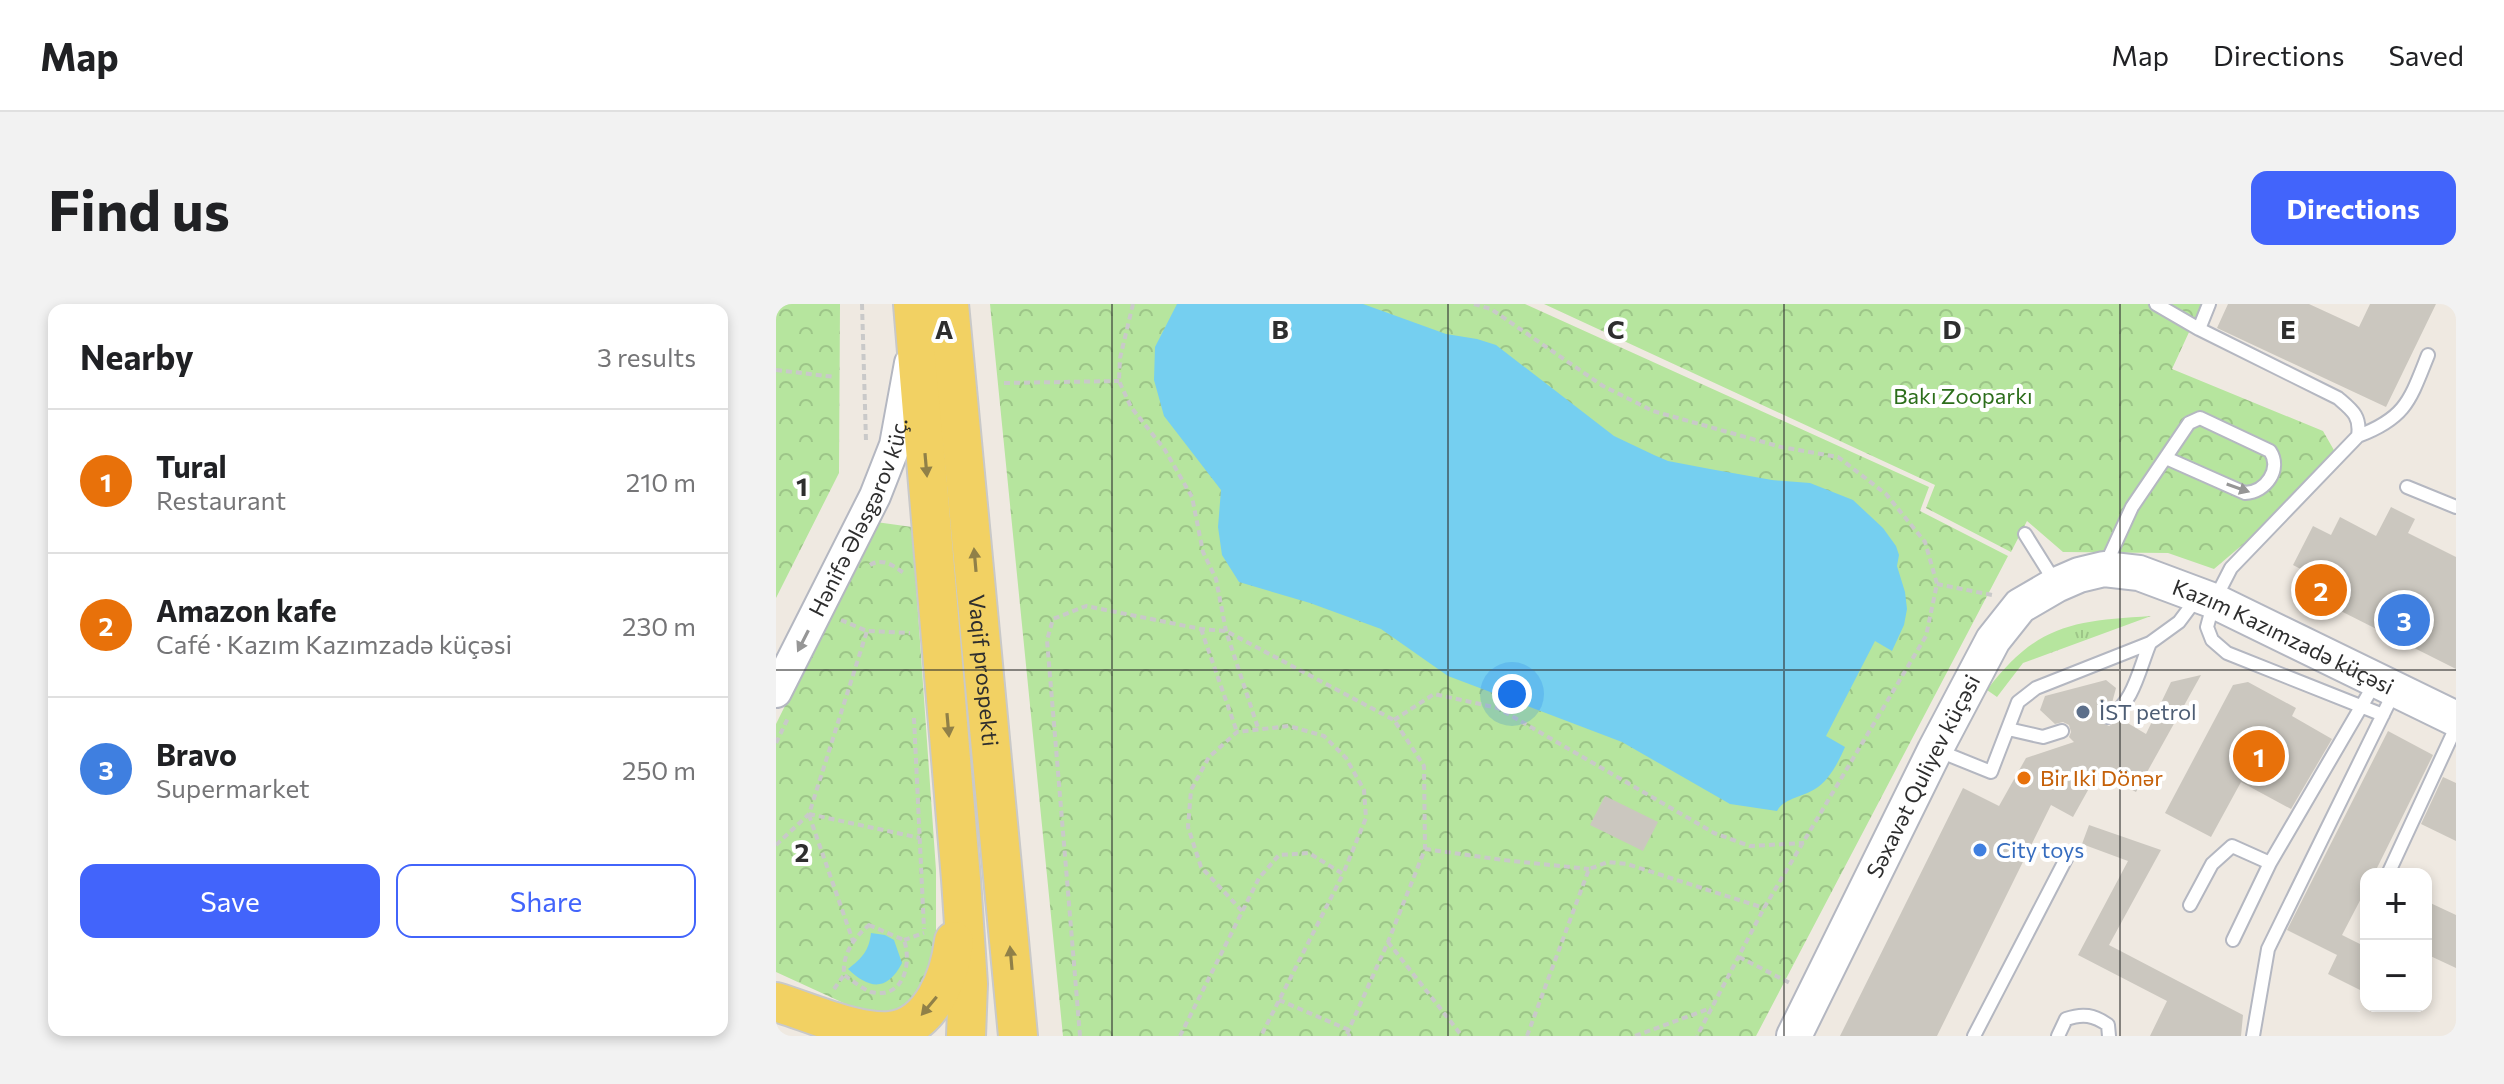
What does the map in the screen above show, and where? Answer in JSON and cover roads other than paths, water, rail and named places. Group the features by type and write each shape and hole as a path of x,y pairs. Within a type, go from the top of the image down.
{"main road":[{"name":"Vaqif prospekti","path":"949,304 1018,1036"},
{"name":"Vaqif prospekti","path":"914,319 961,879 968,984 966,1036"},
{"name":"Kazım Kazımzadə küçəsi","path":"2104,569 2139,573 2207,599 2379,698 2456,719"},
{"name":"Səxavət Quliyev küçəsi","path":"1794,1036 1935,750 1993,640 2020,606 2056,585 2104,569"},
{"path":"776,1002 876,1030 893,1031 908,1025 932,1004 944,984 953,952 961,879"}],"street":[{"name":"Hənifə Ələsgərov küç.","path":"783,704 895,445 914,319"},
{"path":"776,1010 825,1036"}],"lane":[{"path":"2156,304 2199,329 2338,398 2351,409 2360,423 2358,436"},
{"path":"2199,329 2209,304"},
{"path":"1935,750 1991,772 2018,702 2036,688 2150,643 2179,622 2207,599 2243,554 2358,436 2396,418 2412,396 2428,355"},
{"path":"2104,569 2132,507 2189,423 2200,418 2270,451 2275,459 2275,470 2264,486 2245,493 2166,458"},
{"path":"2407,487 2456,507"},
{"path":"2025,534 2056,585"},
{"path":"2108,717 2117,713 2126,702 2150,643"},
{"path":"2233,940 2270,863 2379,698"},
{"path":"2253,1036 2268,949 2379,698"},
{"path":"2391,868 2456,727"},
{"path":"2008,729 2043,737 2062,731"},
{"path":"2190,905 2212,864 2232,846 2270,863"},
{"path":"1974,1036 2069,853"},
{"path":"2058,1036 2066,1019 2078,1015 2096,1017 2108,1025 2109,1036"}],"water":[{"path":"1177,304 1363,304 1446,334 1496,345 1614,436 1668,461 1772,480 1810,483 1853,500 1883,528 1896,546 1899,555 1897,566 1907,609 1904,625 1892,651 1875,641 1826,736 1845,747 1829,776 1815,789 1789,800 1777,811 1730,804 1622,742 1448,676 1381,629 1239,582 1222,555 1218,527 1221,490 1164,416 1154,380 1155,347"},
{"path":"871,933 894,940 902,963 884,983 870,984 848,969 864,954"}],"place":[{"name":"Amazon kafe","path":"2321,590"},
{"name":"Bravo","path":"2404,620"},
{"name":"İST petrol","path":"2083,712"},
{"name":"Tural","path":"2259,756"},
{"name":"Bir Iki Dönər","path":"2024,778"},
{"name":"City toys","path":"1980,850"}],"park label":[{"name":"Bakı Zooparkı","path":"1963,396"}]}
